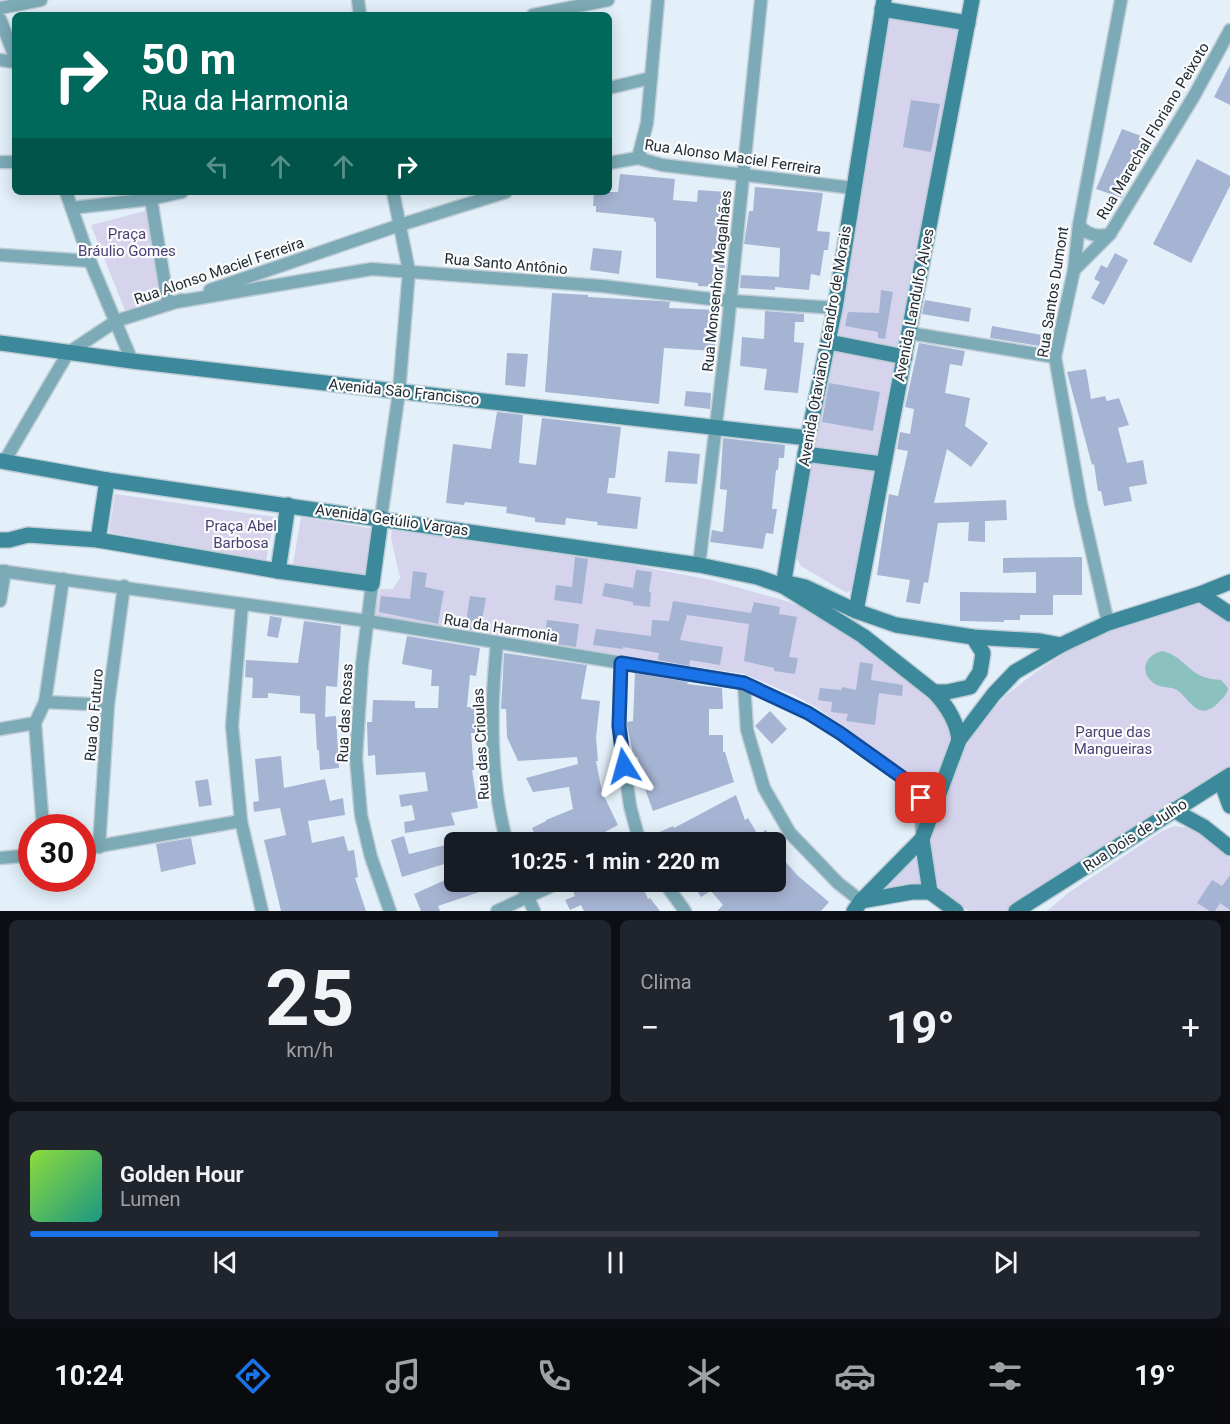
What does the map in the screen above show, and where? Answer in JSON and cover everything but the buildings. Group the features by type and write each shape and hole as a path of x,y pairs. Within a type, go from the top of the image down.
{"street":[{"path":"0,8 41,0"},
{"path":"548,12 609,0"},
{"path":"638,158 647,123 658,0"},
{"name":"Rua Monsenhor Magalhães","path":"699,565 731,300 761,0"},
{"name":"Avenida Landulfo Alves","path":"856,611 882,464 905,357 972,0"},
{"name":"Rua Santos Dumont","path":"1108,623 1081,504 1055,357 1074,270 1079,225 1121,0"},
{"path":"883,5 968,23"},
{"name":"Avenida Otaviano Leandro de Morais","path":"783,586 808,438 835,308 883,5"},
{"path":"0,19 12,49"},
{"name":"Rua Marechal Floriano Peixoto","path":"1074,270 1110,234 1194,96 1230,30"},
{"path":"612,87 651,78"},
{"name":"Rua Alonso Maciel Ferreira","path":"612,162 638,158 662,165 853,188"},
{"path":"67,195 90,261 132,361"},
{"path":"72,208 169,195"},
{"path":"0,540 28,535 98,540 278,571 372,584 399,392 409,271 394,195"},
{"name":"Rua Alonso Maciel Ferreira","path":"2,462 68,353 116,321 400,225 496,195"},
{"path":"151,199 172,303"},
{"path":"1079,225 1085,232 1102,237 1110,234"},
{"path":"0,255 90,261"},
{"name":"Rua Santo Antônio","path":"172,303 372,269 602,286 731,300 835,308"},
{"path":"909,333 1055,357"},
{"path":"829,342 905,357"},
{"name":"Avenida São Francisco","path":"0,343 132,361 808,438"},
{"path":"806,454 882,464"},
{"name":"Avenida Getúlio Vargas","path":"2,462 107,480 699,565 757,577 783,586 863,636 934,692 958,727 959,740"},
{"path":"98,540 107,480"},
{"path":"278,571 288,505"},
{"path":"0,601 2,571"},
{"name":"Rua da Harmonia","path":"2,571 368,621 744,683 816,718 903,778 921,798 922,839"},
{"path":"42,814 35,723 45,702 63,579"},
{"path":"858,906 922,839 959,740 994,694 1015,672 1061,645 1108,623 1200,594 1230,582"},
{"name":"Rua das Rosas","path":"372,584 362,665 356,758 361,815 371,857 390,911"},
{"name":"Avenida Getúlio Vargas","path":"783,586 792,584 806,587 856,611 896,625 973,637 1040,641 1061,645"},
{"name":"Rua do Futuro","path":"99,847 108,705 124,586"},
{"path":"1200,594 1230,614"},
{"path":"242,604 232,726 241,821 262,911"},
{"path":"934,692 970,687 980,672 983,653 973,637"},
{"name":"Rua das Crioulas","path":"497,643 492,696 495,773 504,832"},
{"path":"621,663 619,726 630,806 637,832"},
{"path":"744,683 747,730 764,788 790,833 858,906"},
{"path":"45,702 108,705"},
{"path":"0,729 35,723"},
{"path":"1225,778 1230,806"},
{"name":"Rua Dois de Julho","path":"1016,911 1039,904 1173,810 1225,778"},
{"path":"1173,810 1204,827 1230,848"},
{"path":"96,847 241,821"},
{"path":"922,839 930,892"},
{"path":"0,858 18,856"},
{"path":"525,892 534,911"},
{"path":"497,911 538,892"},
{"path":"671,892 685,911"},
{"path":"858,906 912,892 930,892 956,911"}],"green space":[{"path":"890,17 975,29 906,332 897,348 849,340 839,336 836,326"},
{"name":"Praça Bráulio Gomes","path":"149,210 160,299 126,313 91,225"},
{"path":"834,351 897,364 878,461 811,448"},
{"path":"811,461 876,472 853,588 847,593 801,566 796,557"},
{"name":"Praça Abel Barbosa","path":"115,494 274,517 266,562 109,532"},
{"name":"Praça Abel Barbosa","path":"301,517 374,529 367,576 293,564"},
{"path":"392,528 602,559 711,580 783,600 806,609 837,625 945,714 953,737 932,792 919,787 901,770 819,709 794,695 744,674 375,619 380,589 393,589 400,578 391,538"},
{"name":"Parque das Mangueiras","path":"1191,601 1230,611 1230,782 1055,896 1026,911 969,911 959,905 940,891 923,842 924,885 906,885 877,890 901,866 968,743 986,717 1005,696 1083,641"},
{"path":"1174,826 1198,833 1230,859 1230,911 1047,911 1068,893 1162,831"}],"shaded area":[{"path":"1163,651 1178,658 1202,676 1221,680 1228,688 1227,693 1211,709 1205,711 1194,707 1177,690 1155,684 1147,675 1146,664 1152,656"}],"route":[{"path":"624,766 619,726 621,663 744,683 808,713 840,733 903,778 921,798"}]}
